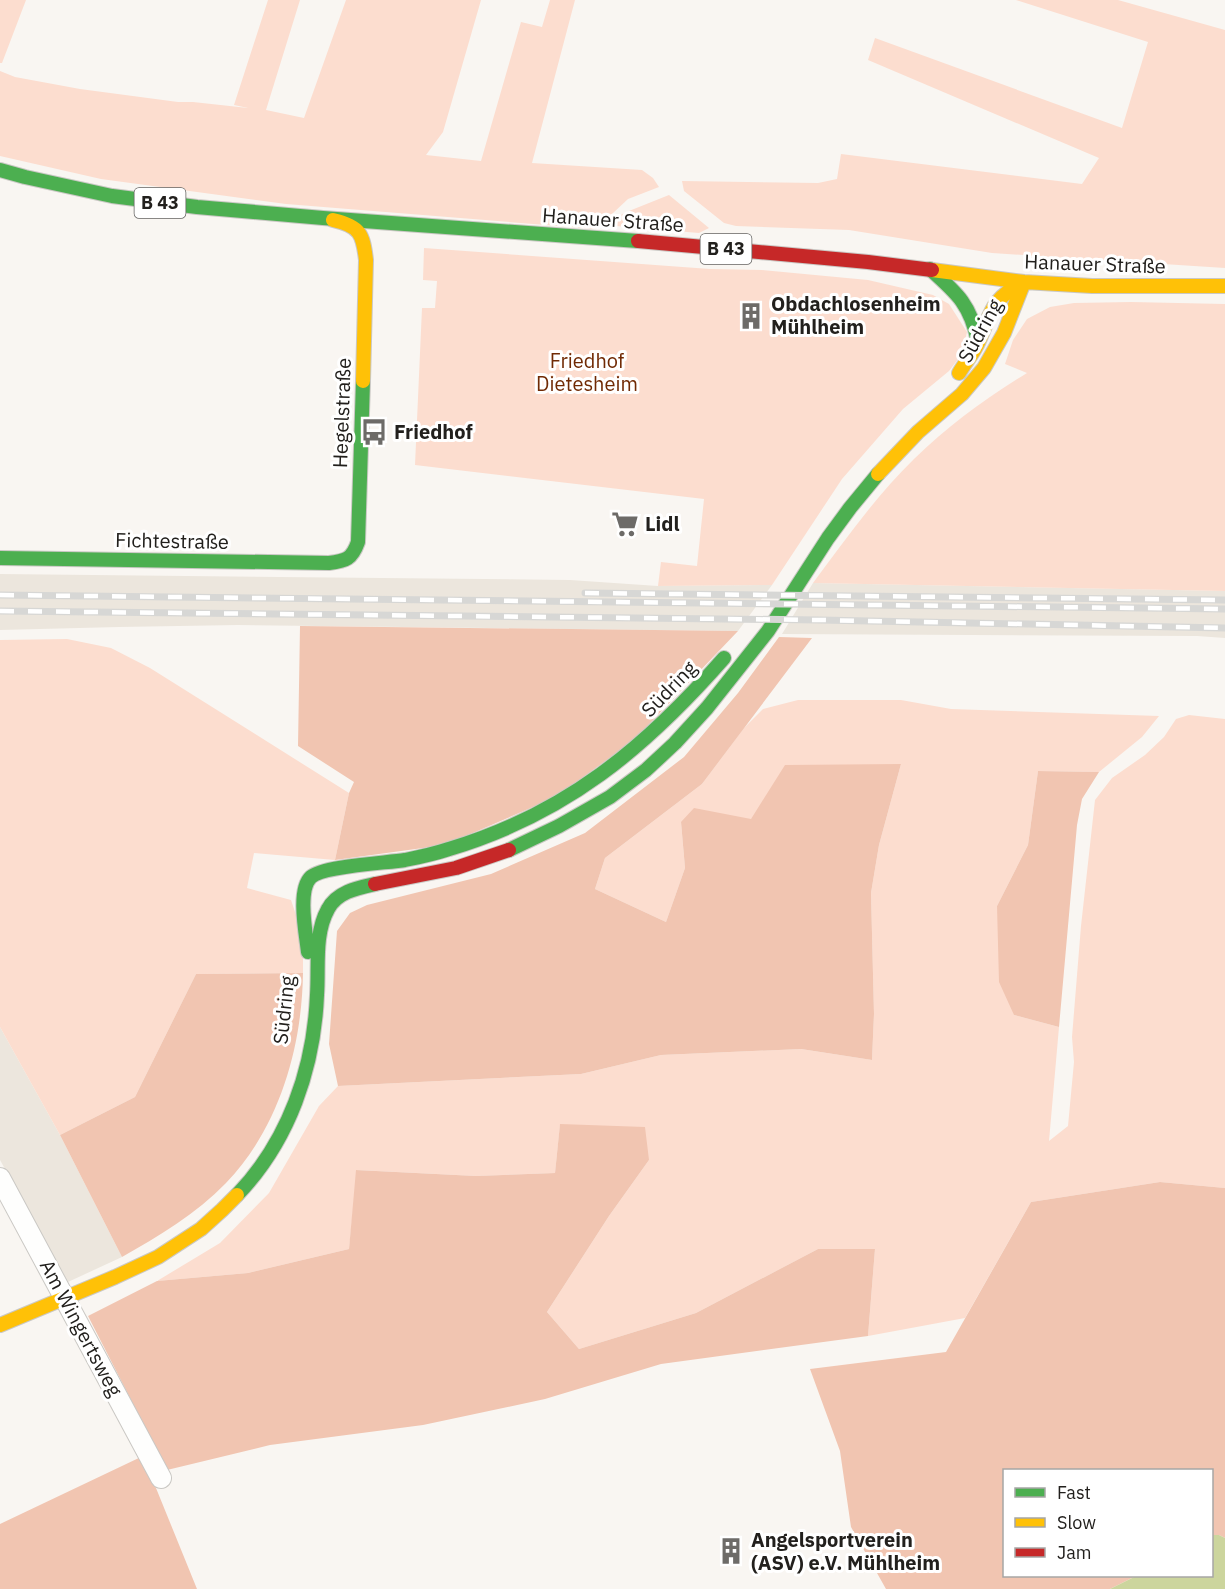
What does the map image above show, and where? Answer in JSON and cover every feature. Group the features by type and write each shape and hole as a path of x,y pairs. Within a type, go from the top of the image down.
{"street":[{"name":"Hanauer Straße","path":"0,170 112,196 197,207 868,262 1024,282 1092,286 1225,286"},
{"name":"Hegelstraße","path":"323,218 342,222 358,230 364,240 366,260 358,542 355,552 343,562"},
{"name":"B 43","path":"392,234 424,225"},
{"path":"366,260 380,245"},
{"path":"930,269 963,300 973,321 978,342"},
{"name":"Südring","path":"952,379 973,353 989,312 1001,294 1024,282"},
{"name":"Südring","path":"0,1325 125,1273 177,1246 234,1199 280,1135 308,1066 314,1040 318,1000 321,932 324,919 334,900 352,891 370,886 464,866 496,855 575,818 646,770 696,721 766,633 847,512 879,472 975,379 1010,323 1024,282"},
{"path":"789,574 824,521"},
{"name":"Fichtestraße","path":"0,558 343,562"},
{"name":"Südring","path":"66,1298 143,1256 172,1238 203,1214 241,1177 270,1134 288,1091 303,1041 308,974 305,894 311,877 326,870 404,860 453,848 507,828 555,805 607,772 636,748 706,680 733,648"},
{"name":"Am Wingertsweg","path":"0,1178 161,1478"}],"shaded area":[{"path":"0,574 570,580 658,586 772,585 738,631 238,625 0,630"},
{"path":"813,583 1225,591 1225,638 782,634"},
{"path":"300,626 738,631 634,740 556,797 445,845 335,860 349,793 354,782 298,746"},
{"path":"779,637 812,638 702,784 605,858 595,889 666,922 685,868 681,822 694,808 751,819 785,765 901,764 879,845 871,893 874,1014 872,1060 801,1049 661,1055 581,1074 338,1086 329,1044 337,931 350,913 367,905 491,874 585,833 684,757 738,693"},
{"path":"1038,771 1099,772 1082,799 1077,825 1059,1027 1014,1015 999,982 997,906 1028,845"},
{"path":"303,973 302,1001 292,1058 284,1086 260,1138 226,1183 202,1205 177,1224 122,1257 60,1135 135,1097 196,974"},
{"path":"0,1027 60,1135 122,1257 68,1282 0,1160"},
{"path":"560,1124 645,1127 649,1160 609,1216 547,1312 579,1349 696,1313 818,1249 875,1249 868,1336 661,1364 545,1399 423,1425 270,1445 167,1470 88,1316 157,1281 248,1273 349,1249 356,1170 476,1176 555,1173"},
{"path":"1160,1182 1225,1188 1225,1538 1213,1535 1213,1469 1003,1469 1003,1577 1134,1577 1110,1589 886,1589 851,1527 840,1451 810,1369 946,1352 1031,1202"},
{"path":"143,1456 197,1589 0,1589 0,1524"},
{"path":"1213,1535 1225,1538 1225,1589 1110,1589 1134,1577 1213,1577"}],"green space":[{"path":"0,0 26,0 2,63 0,63"},
{"path":"268,0 300,0 266,110 304,118 346,0 481,0 443,132 426,155 481,161 521,22 542,27 550,0 575,0 532,163 642,170 653,178 659,187 628,199 596,229 286,204 101,179 0,156 0,71 15,77 80,89 178,102 248,108 234,105"},
{"path":"1016,0 1118,0 1225,30 1225,268 992,253 849,230 736,226 724,223 684,191 682,181 818,183 837,179 841,154 1082,184 1099,158 868,60 875,38 1122,128 1148,42"},
{"path":"669,195 709,228 699,233 616,226 612,221 624,213"},
{"name":"Friedhof Dietesheim","path":"424,248 710,269 762,270 868,280 933,295 949,304 967,332 962,354 949,371 903,409 842,479 772,585 658,586 661,562 697,566 704,499 415,465 422,308 435,308 437,281 423,280"},
{"path":"1074,303 1225,304 1225,591 813,583 874,503 914,459 968,413 1027,373 1005,364 1013,340 1027,319 1050,307"},
{"path":"67,639 111,648 150,668 349,793 335,860 254,853 247,888 291,900 303,936 303,973 196,974 135,1097 60,1135 0,1027 0,640"},
{"path":"798,700 901,700 951,709 1159,716 1142,737 1099,772 1038,771 1028,845 997,906 1014,1015 1059,1027 1049,1141 1068,1126 1074,1062 1072,1037 1081,926 1095,800 1112,778 1145,755 1164,737 1176,719 1189,715 1225,719 1225,1188 1160,1182 1031,1202 965,1318 868,1336 875,1249 818,1249 696,1313 579,1349 547,1312 609,1216 649,1160 560,1125 555,1173 476,1176 357,1170 349,1249 248,1273 157,1281 220,1243 269,1193 319,1106 338,1086 581,1074 661,1055 801,1049 872,1060 874,1014 871,893 879,845 901,764 751,819 681,822 685,868 666,922 595,889 605,858 702,784 744,728 763,709"}],"railway":[{"path":"585,593 1225,600"},
{"path":"0,595 1225,609"},
{"path":"0,611 820,620 1225,628"}],"traffic: fast":[{"path":"0,170 112,196 197,207 638,241"},
{"path":"930,269 962,301 971,318 978,342"},
{"path":"0,558 329,563 344,560 351,556 358,542 363,381"},
{"path":"509,850 559,826 610,797 646,770 675,743 707,708 768,631 828,538 878,474"},
{"path":"308,952 303,902 304,892 311,877 328,870 405,860 438,852 491,834 530,817 567,797 633,749 664,721 724,658"},
{"path":"237,1195 271,1151 284,1127 304,1076 315,1022 319,940 328,909 342,895 375,884"}],"traffic: slow":[{"path":"333,220 355,228 365,251 363,381"},
{"path":"932,270 1024,282 1092,286 1225,286"},
{"path":"959,373 975,349 993,308 1004,295 1024,282"},
{"path":"878,474 918,432 962,394 984,368 1004,333 1024,282"},
{"path":"0,1325 158,1257 201,1229 237,1195"}],"traffic: jam":[{"path":"638,241 932,270"},
{"path":"375,884 456,868 509,850"}],"place":[{"name":"Obdachlosenheim Mühlheim","path":"751,316"},
{"name":"Friedhof","path":"374,432"},
{"name":"Lidl","path":"625,524"},
{"name":"Angelsportverein (ASV) e.V. Mühlheim","path":"731,1551"}]}
